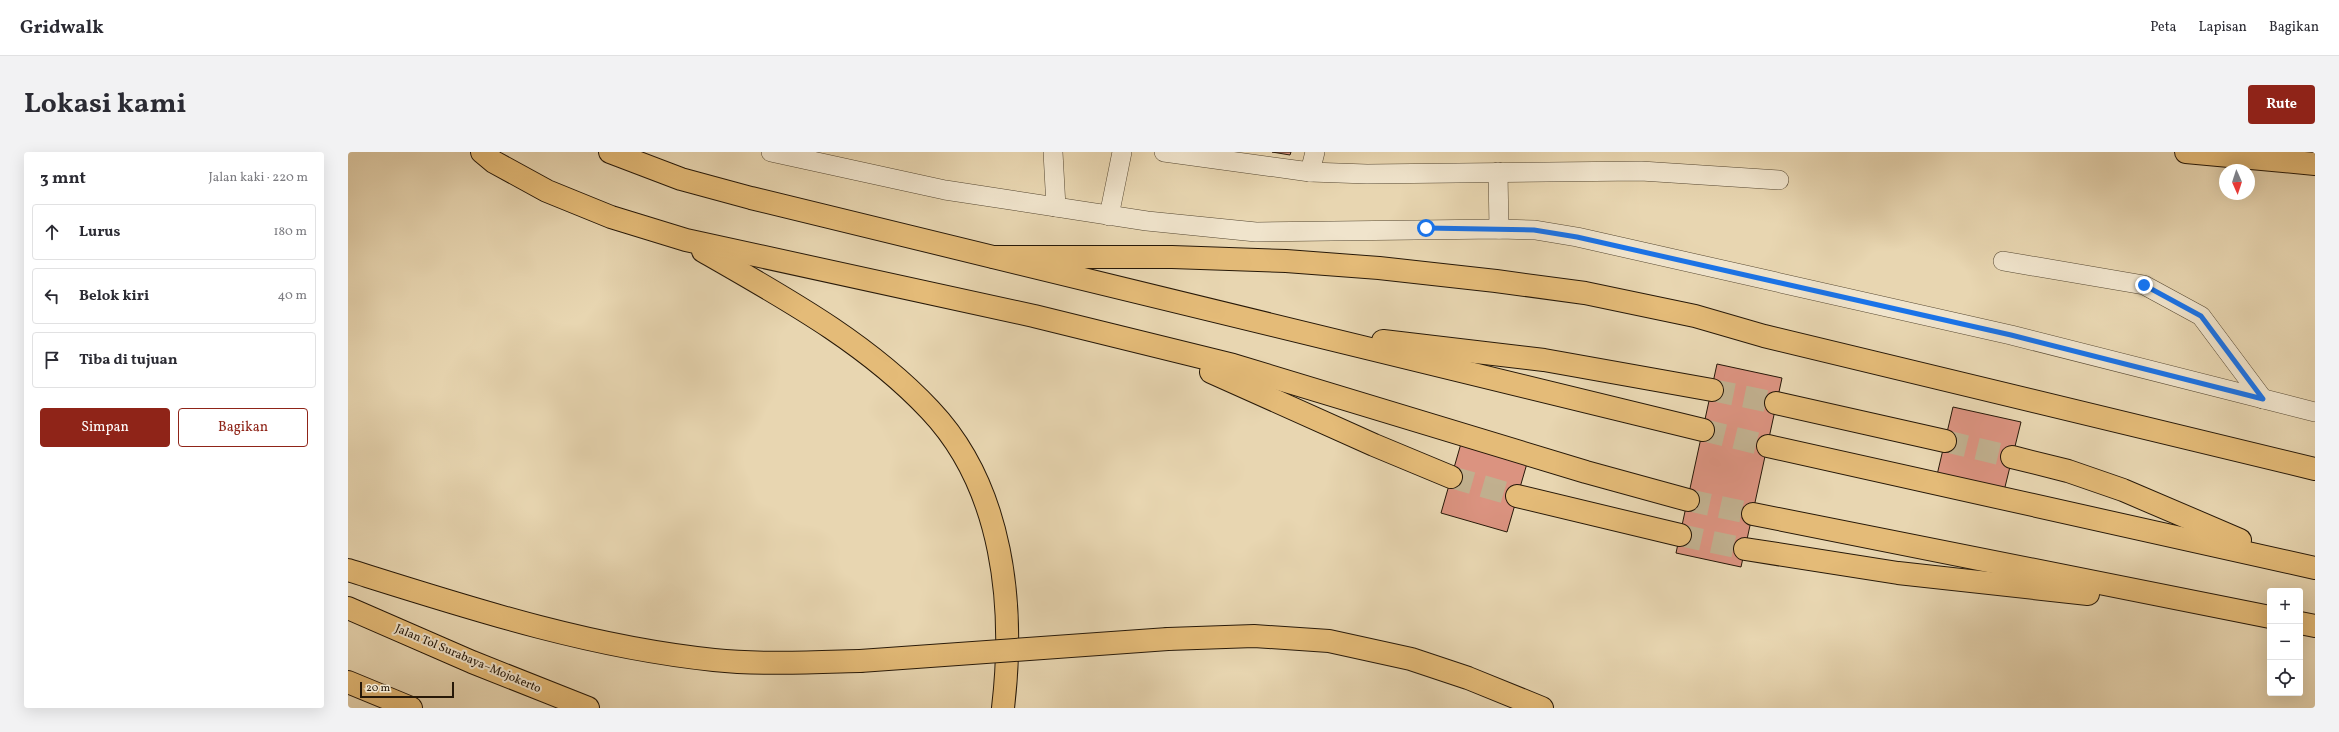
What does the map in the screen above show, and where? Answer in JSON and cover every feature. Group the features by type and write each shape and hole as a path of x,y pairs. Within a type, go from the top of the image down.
{"highway":[{"path":"482,152 494,162 547,192 611,217 686,240 1034,316 1233,365 1586,472 1688,500"},
{"path":"610,152 680,179 1703,430"},
{"path":"2186,152 2315,164"},
{"path":"686,240 803,309 866,353 931,410 954,440 987,504 1004,574 1006,645 1003,708"},
{"path":"994,257 1172,257 1286,260 1496,281 1585,293 1695,316 1764,336 2315,469"},
{"path":"1308,334 1440,346 1544,360 1712,390"},
{"path":"1121,337 1233,380 1374,445 1451,477"},
{"path":"1776,403 1945,442"},
{"path":"1768,446 1851,462 2315,568"},
{"path":"2012,457 2068,472 2124,490 2292,562"},
{"path":"1517,496 1680,535"},
{"path":"1753,514 2267,616"},
{"path":"1745,549 1822,562 1988,584 2207,605"},
{"path":"348,570 507,620 587,640 660,654 738,661 860,661 1168,639 1254,636 1330,641 1412,659 1468,678 1542,708"},
{"name":"Jalan Tol Surabaya–Mojokerto","path":"348,608 472,662 588,708"},
{"path":"2303,624 2315,626"},
{"path":"348,682 412,708"}],"lane":[{"path":"771,152 945,190 1147,222 1256,232 1499,228 1534,230 1577,237 2011,335 2315,412"},
{"path":"1053,152 1056,208"},
{"path":"1109,216 1122,152"},
{"path":"1164,152 1310,172 1367,174 1641,171 1779,180"},
{"path":"1310,172 1315,152"},
{"path":"1498,172 1499,228"},
{"path":"2003,261 2144,285 2201,316 2263,399"}],"building":[{"path":"1272,152 1291,152 1290,155"},
{"path":"1717,364 1782,378 1741,567 1676,553"},
{"path":"1953,407 2021,422 2004,491 1937,475"},
{"path":"1462,440 1528,460 1507,532 1441,513"}],"tunnel":[{"path":"1712,390 1776,403"},
{"path":"1703,430 1768,446"},
{"path":"1945,441 2012,457"},
{"path":"1451,477 1517,496"},
{"path":"1688,500 1753,514"},
{"path":"1680,535 1745,549"}],"route":[{"path":"1426,228 1499,228 1534,230 1577,237 2011,335 2263,399 2201,316 2144,285"}]}
